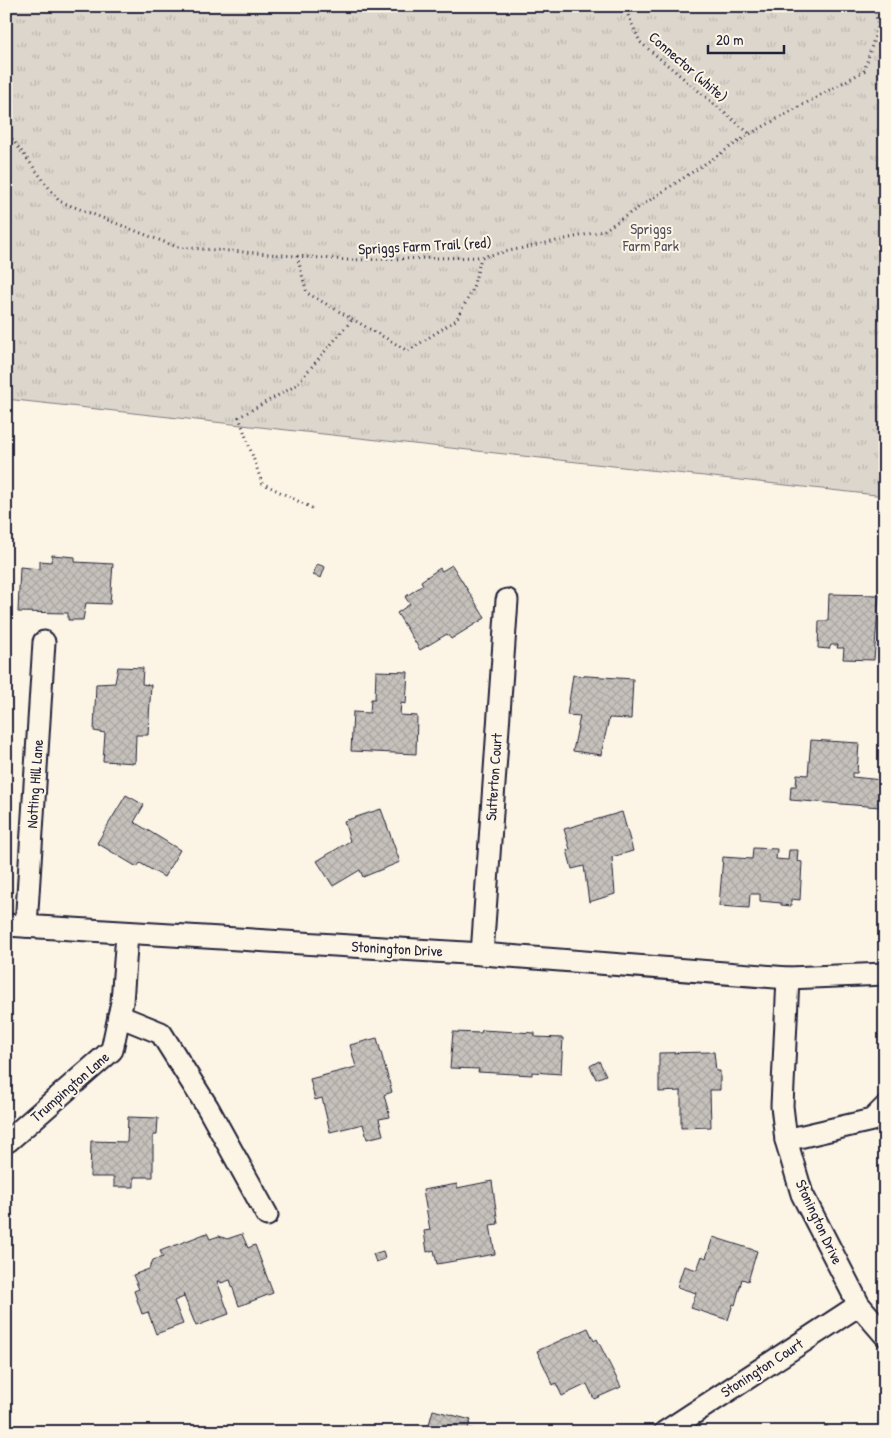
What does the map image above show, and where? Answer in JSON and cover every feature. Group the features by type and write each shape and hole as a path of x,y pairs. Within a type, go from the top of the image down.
{"street":[{"name":"Sutterton Court","path":"482,954 507,600"},
{"name":"Notting Hill Lane","path":"16,926 44,642"},
{"name":"Stonington Drive","path":"16,926 482,954 788,978 885,974"},
{"name":"Trumpington Lane","path":"8,1141 112,1050 119,1016 127,934"},
{"name":"Stonington Drive","path":"788,978 782,1106 786,1140 802,1194 859,1305 885,1335"},
{"path":"119,1016 161,1033 208,1108 267,1215"},
{"path":"786,1140 872,1120 885,1107"},
{"name":"Stonington Court","path":"665,1432 859,1305"}],"path":[{"name":"Connector (white)","path":"624,6 640,42 750,134"},
{"name":"Spriggs Farm Trail (red)","path":"6,132 59,202 177,247 348,260 481,257 603,231 750,134 864,71 878,26 874,6"},
{"path":"297,256 307,293 408,351 456,320 472,291 481,257"},
{"path":"312,508 262,483 239,417 295,386 352,320"}],"green space":[{"name":"Spriggs Farm Park","path":"6,6 885,6 885,496 6,399"}],"building":[{"path":"52,555 75,557 75,562 113,564 110,604 86,603 83,620 68,620 68,613 18,612 20,567 40,569 40,561 51,562"},
{"path":"317,564 325,567 321,578 313,575"},
{"path":"452,565 485,618 451,639 447,634 420,650 397,613 410,604 405,597 423,585 421,581 440,568 442,571"},
{"path":"829,594 879,595 874,660 843,659 844,648 837,648 838,645 831,645 829,649 818,648 819,621 828,621"},
{"path":"118,667 143,668 142,684 151,685 148,735 136,735 135,763 103,761 105,733 94,731 96,684 115,683"},
{"path":"376,671 408,672 406,704 401,703 400,715 417,716 416,754 351,751 353,712 370,713 371,699 375,699"},
{"path":"573,675 633,679 631,719 609,718 601,755 573,751 580,716 567,715"},
{"path":"811,740 859,743 857,773 852,773 852,777 882,780 880,807 790,800 791,786 796,786 797,774 808,775"},
{"path":"126,795 144,805 134,822 180,850 164,877 140,863 137,867 97,843"},
{"path":"381,809 400,862 363,877 360,870 333,886 317,861 350,841 344,821"},
{"path":"622,812 633,851 612,857 615,894 589,902 584,866 572,869 567,850 570,849 564,829"},
{"path":"753,848 777,849 776,859 788,860 789,850 798,850 797,861 802,862 800,900 791,899 791,906 781,905 781,903 760,901 760,894 750,894 749,908 719,906 723,857 752,859"},
{"path":"482,1030 535,1033 535,1037 563,1038 561,1074 532,1072 532,1075 478,1072 479,1069 450,1068 453,1032 481,1033"},
{"path":"377,1038 392,1092 384,1095 390,1117 379,1119 383,1135 367,1139 363,1124 330,1132 322,1098 315,1100 310,1079 356,1067 350,1045"},
{"path":"714,1052 716,1071 720,1071 720,1090 710,1090 711,1127 681,1128 681,1091 659,1092 659,1053"},
{"path":"599,1061 606,1075 596,1079 590,1066"},
{"path":"128,1117 158,1118 157,1135 153,1135 153,1177 134,1177 134,1187 114,1187 114,1177 90,1177 91,1141 127,1142"},
{"path":"492,1181 498,1224 490,1225 495,1254 437,1264 434,1250 427,1252 424,1231 430,1230 423,1190 457,1184 457,1188"},
{"path":"207,1233 210,1239 219,1236 227,1239 242,1234 248,1248 255,1245 273,1293 239,1306 230,1280 221,1283 217,1281 229,1314 196,1326 183,1294 184,1297 174,1301 183,1324 156,1334 148,1312 142,1314 134,1291 139,1289 133,1275 149,1269 153,1260 163,1257 160,1251"},
{"path":"713,1237 757,1251 748,1281 742,1279 735,1305 733,1304 728,1320 691,1308 696,1293 677,1287 684,1266 697,1270 702,1256 706,1258"},
{"path":"383,1251 385,1259 376,1262 373,1254"},
{"path":"588,1328 594,1341 597,1339 621,1387 594,1399 587,1384 562,1396 556,1383 553,1385 537,1351"},
{"path":"433,1410 471,1420 468,1428 476,1430 475,1432 427,1432"},
{"path":"826,1425 833,1432 820,1432"}]}
